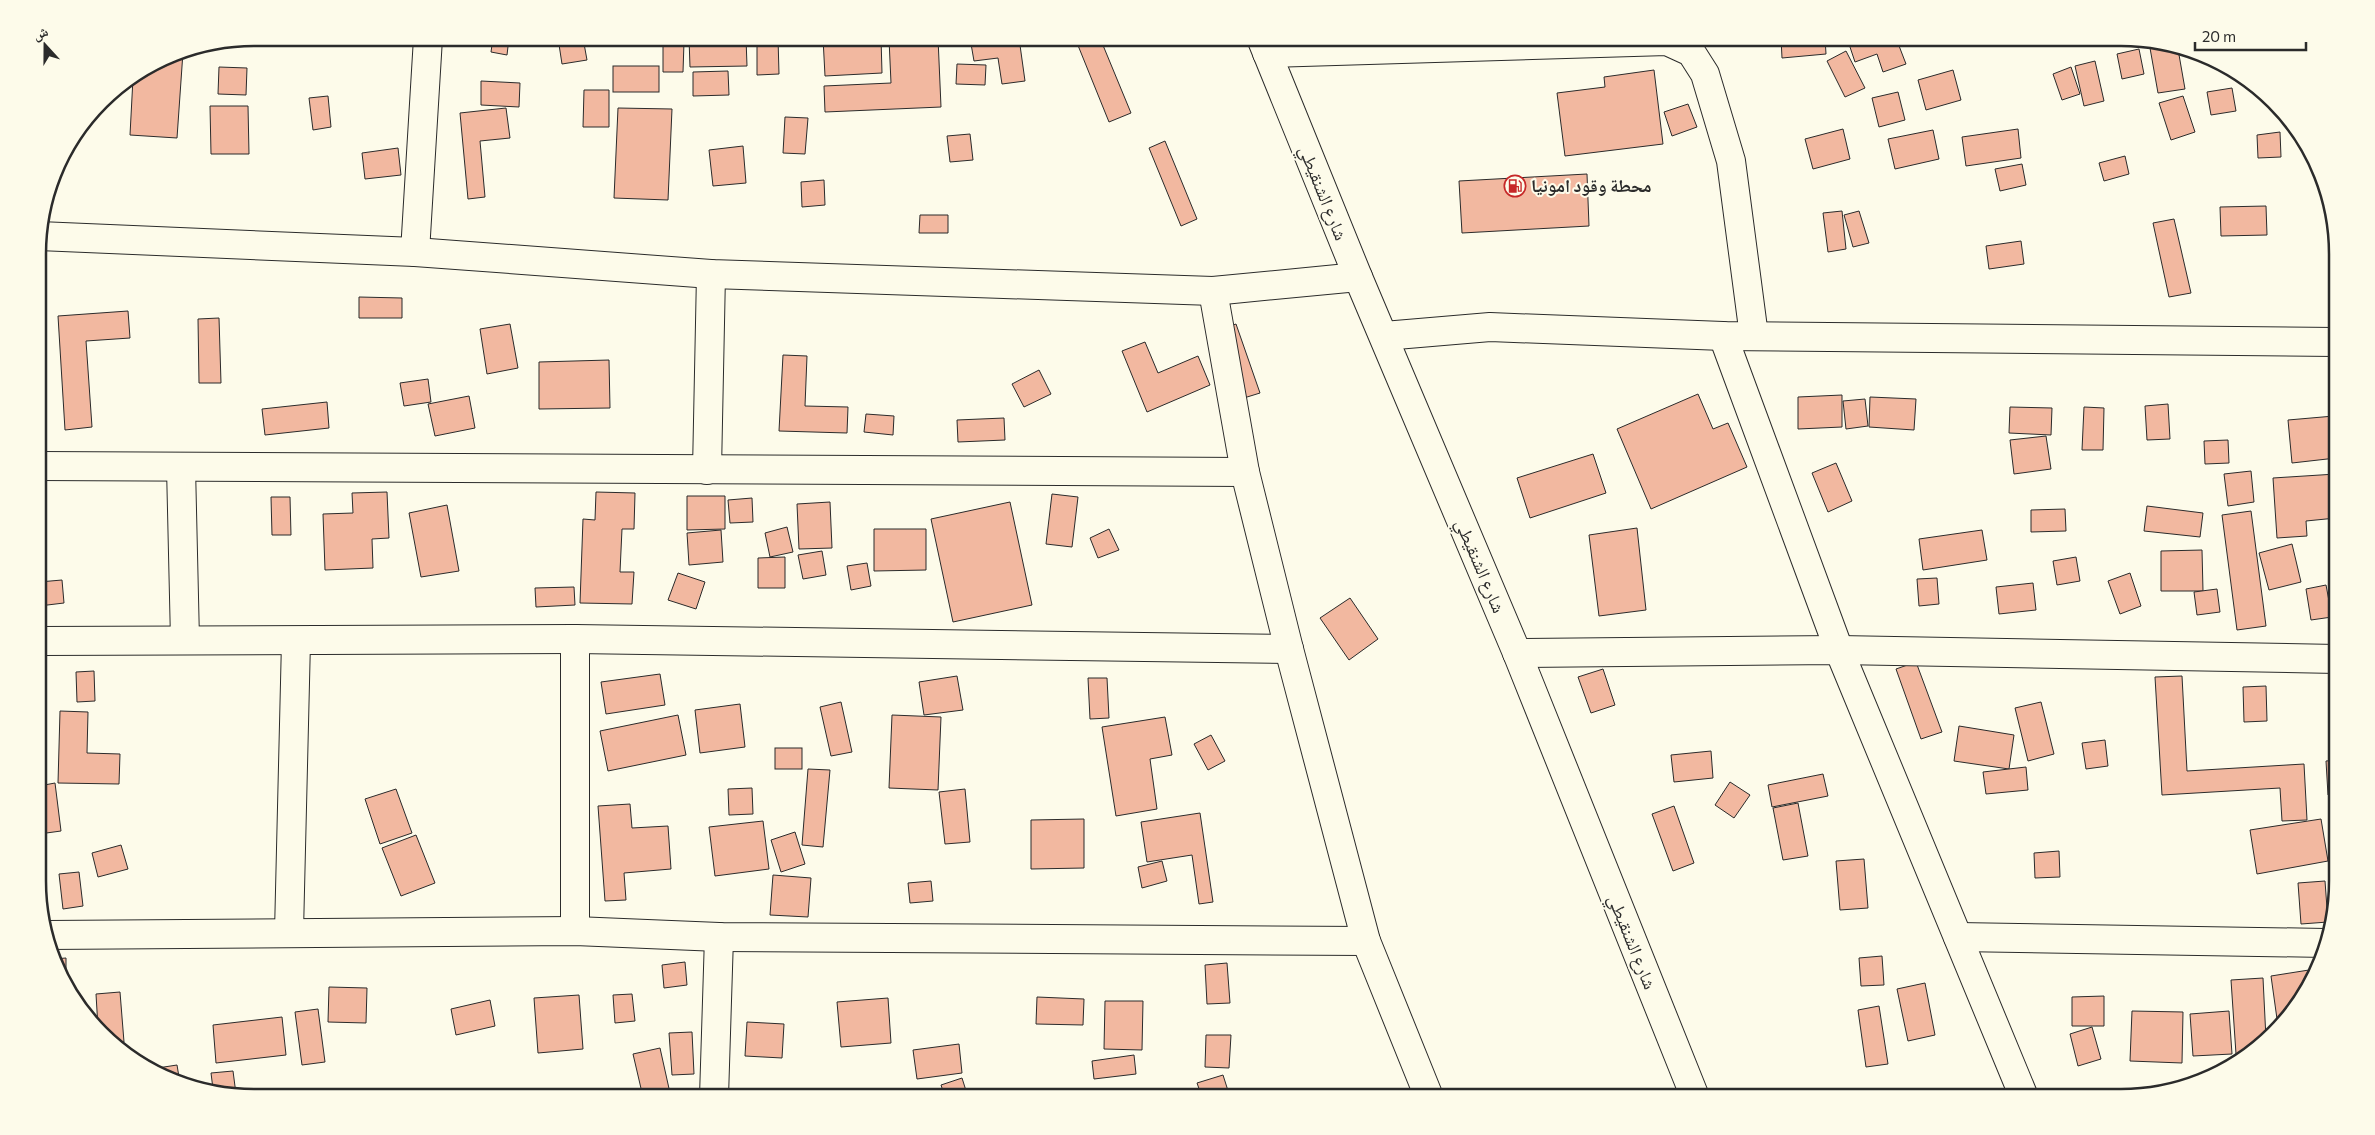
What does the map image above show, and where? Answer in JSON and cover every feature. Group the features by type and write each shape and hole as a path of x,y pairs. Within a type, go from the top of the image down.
{"street":[{"path":"415,252 428,46"},
{"name":"شارع الشنقيطي","path":"1264,46 1358,277 1517,653 1692,1089"},
{"path":"1679,46 1691,52 1705,74 1729,152 1741,228 1754,336"},
{"path":"47,236 415,252 711,274 1213,291 1358,277"},
{"path":"707,470 711,274"},
{"path":"1213,291 1245,472 1289,649 1366,941 1426,1089"},
{"path":"1384,336 1490,327 1723,336 2329,342"},
{"path":"1723,336 1839,650 2021,1089"},
{"path":"46,466 1245,472"},
{"path":"181,467 185,640"},
{"path":"46,641 575,638 1289,649"},
{"path":"575,638 575,931"},
{"path":"289,932 296,640"},
{"path":"1517,653 1839,650 2329,660"},
{"path":"53,935 575,931 719,937 1366,941"},
{"path":"714,1089 719,937"},
{"path":"1958,937 2319,943"}],"building":[{"path":"492,46 508,46 507,55 491,52"},
{"path":"559,46 584,46 587,60 562,64"},
{"path":"663,46 684,46 683,72 663,72"},
{"path":"689,46 746,46 747,66 690,67"},
{"path":"757,46 778,46 779,74 757,75"},
{"path":"823,46 881,46 882,73 825,76"},
{"path":"889,46 938,46 941,107 825,112 824,86 891,83"},
{"path":"971,46 1020,46 1025,81 1002,84 998,58 974,61"},
{"path":"1078,46 1103,46 1131,113 1109,122"},
{"path":"1781,46 1826,46 1826,54 1782,58"},
{"path":"1850,46 1899,46 1906,64 1883,72 1877,54 1855,62"},
{"path":"2150,48 2179,55 2185,89 2158,93"},
{"path":"2139,49 2144,74 2122,79 2117,54"},
{"path":"1846,51 1865,88 1845,97 1827,61"},
{"path":"183,59 177,138 130,135 133,86 150,74"},
{"path":"2095,61 2104,101 2084,106 2075,66"},
{"path":"957,64 986,65 985,85 956,84"},
{"path":"613,66 659,66 659,92 613,92"},
{"path":"219,67 247,68 246,95 218,94"},
{"path":"2071,67 2080,94 2062,100 2053,74"},
{"path":"1654,70 1663,144 1565,156 1557,93 1605,87 1604,77"},
{"path":"1953,70 1961,100 1926,110 1918,80"},
{"path":"728,71 729,95 693,96 693,72"},
{"path":"481,81 520,83 519,107 481,105"},
{"path":"2232,88 2236,111 2211,115 2207,92"},
{"path":"584,90 609,90 609,127 583,127"},
{"path":"1898,92 1905,120 1879,127 1872,98"},
{"path":"328,96 331,127 313,130 309,98"},
{"path":"2183,96 2195,132 2171,140 2159,103"},
{"path":"1688,104 1697,127 1672,136 1664,112"},
{"path":"210,106 248,106 249,154 211,154"},
{"path":"506,108 510,138 480,141 485,197 468,199 460,113"},
{"path":"618,108 672,109 668,200 614,198"},
{"path":"785,117 808,118 805,154 783,153"},
{"path":"1843,129 1850,159 1813,169 1805,139"},
{"path":"2018,129 2021,158 1966,166 1962,137"},
{"path":"1933,130 1939,159 1895,169 1888,139"},
{"path":"2280,132 2281,157 2258,158 2257,135"},
{"path":"970,134 973,160 950,162 947,136"},
{"path":"1165,141 1197,219 1181,226 1149,148"},
{"path":"743,146 746,183 713,186 709,150"},
{"path":"398,148 401,175 365,179 362,153"},
{"path":"2125,156 2129,174 2104,181 2099,163"},
{"path":"2022,164 2026,185 2000,191 1995,169"},
{"path":"1587,174 1589,226 1462,233 1459,181"},
{"path":"824,180 825,205 802,207 801,182"},
{"path":"2266,206 2267,235 2221,236 2220,207"},
{"path":"1842,211 1846,249 1828,252 1823,213"},
{"path":"1859,211 1869,243 1853,247 1844,215"},
{"path":"920,215 948,215 948,233 919,233"},
{"path":"2174,219 2191,293 2169,297 2153,223"},
{"path":"2021,241 2024,264 1989,269 1986,246"},
{"path":"359,297 402,298 402,318 359,318"},
{"path":"128,311 130,338 86,341 92,427 65,430 58,316"},
{"path":"219,318 221,383 199,383 198,319"},
{"path":"510,324 518,368 487,374 480,329"},
{"path":"1236,324 1260,393 1231,402 1208,334"},
{"path":"1145,342 1158,373 1198,356 1210,385 1147,412 1122,351"},
{"path":"783,355 807,356 805,406 848,407 847,433 779,431"},
{"path":"609,360 610,408 539,409 539,362"},
{"path":"1039,370 1051,394 1024,407 1012,384"},
{"path":"428,379 431,402 404,406 400,383"},
{"path":"1698,394 1713,429 1728,423 1747,467 1651,509 1617,429"},
{"path":"1842,395 1842,427 1798,429 1798,397"},
{"path":"469,396 475,428 435,436 428,404"},
{"path":"1870,397 1916,399 1914,430 1869,427"},
{"path":"1865,399 1868,426 1846,429 1843,401"},
{"path":"327,402 329,428 265,435 262,409"},
{"path":"2168,404 2170,439 2147,440 2145,406"},
{"path":"2010,407 2052,408 2051,435 2009,433"},
{"path":"2084,407 2104,408 2103,450 2082,450"},
{"path":"866,414 894,416 893,435 864,432"},
{"path":"2329,416 2329,459 2292,463 2288,420"},
{"path":"1004,418 1005,440 958,442 957,420"},
{"path":"2046,436 2051,469 2014,474 2010,440"},
{"path":"2228,440 2229,463 2205,464 2204,441"},
{"path":"1593,454 1606,493 1530,518 1517,478"},
{"path":"1836,463 1852,501 1828,512 1812,473"},
{"path":"2251,471 2254,502 2228,506 2224,474"},
{"path":"2329,474 2329,519 2306,521 2307,536 2277,538 2273,478"},
{"path":"387,492 389,538 372,539 373,568 325,570 323,514 353,513 352,493"},
{"path":"596,492 635,493 634,529 622,529 620,572 634,572 632,604 580,603 583,519 595,520"},
{"path":"1052,494 1078,497 1072,547 1046,544"},
{"path":"687,496 725,496 725,529 687,530"},
{"path":"271,497 290,497 291,535 272,535"},
{"path":"752,498 753,522 730,523 728,500"},
{"path":"830,502 832,548 799,549 797,504"},
{"path":"1010,502 1032,605 953,622 931,519"},
{"path":"447,505 459,571 421,577 409,513"},
{"path":"2147,506 2203,513 2200,537 2144,531"},
{"path":"2065,509 2066,531 2031,532 2031,510"},
{"path":"2251,511 2266,626 2237,630 2222,515"},
{"path":"787,527 793,552 770,557 765,533"},
{"path":"1637,528 1646,610 1599,616 1589,535"},
{"path":"874,529 926,529 926,570 874,571"},
{"path":"1109,529 1119,550 1098,558 1090,538"},
{"path":"721,530 723,562 689,565 687,533"},
{"path":"1982,530 1987,560 1923,570 1919,539"},
{"path":"2292,544 2301,582 2269,590 2259,553"},
{"path":"2202,550 2203,591 2161,591 2161,551"},
{"path":"822,551 826,575 803,579 798,555"},
{"path":"785,557 785,588 758,588 758,558"},
{"path":"2076,557 2080,581 2057,585 2053,561"},
{"path":"867,563 871,586 851,590 847,566"},
{"path":"678,573 705,582 696,609 668,600"},
{"path":"2130,573 2141,606 2120,614 2108,581"},
{"path":"1937,578 1939,604 1919,606 1917,579"},
{"path":"62,580 64,603 46,605 46,581"},
{"path":"2033,583 2036,610 1999,614 1996,587"},
{"path":"2326,585 2329,601 2329,617 2311,620 2306,589"},
{"path":"574,587 575,605 536,607 535,588"},
{"path":"2217,589 2220,612 2197,615 2194,592"},
{"path":"1350,598 1378,639 1349,660 1320,618"},
{"path":"1916,662 1942,732 1921,739 1896,669"},
{"path":"1603,669 1615,705 1591,713 1578,677"},
{"path":"94,671 95,701 77,702 76,672"},
{"path":"660,674 665,705 606,714 601,682"},
{"path":"957,676 963,710 924,715 919,682"},
{"path":"2182,676 2187,771 2304,764 2307,820 2282,821 2280,788 2162,795 2155,677"},
{"path":"1088,678 1107,678 1109,718 1090,719"},
{"path":"2266,686 2267,721 2244,722 2243,687"},
{"path":"841,702 852,752 831,756 820,707"},
{"path":"2041,702 2054,754 2028,761 2015,708"},
{"path":"740,704 745,747 700,753 695,710"},
{"path":"60,711 88,712 87,753 120,754 119,784 58,783"},
{"path":"678,715 686,755 608,771 600,731"},
{"path":"892,715 941,717 938,790 889,788"},
{"path":"1165,717 1172,755 1150,759 1157,809 1116,816 1102,727"},
{"path":"1959,726 2014,735 2009,769 1954,761"},
{"path":"1211,735 1225,761 1208,770 1194,744"},
{"path":"2105,740 2108,766 2086,769 2082,743"},
{"path":"775,748 802,748 802,769 775,769"},
{"path":"1711,751 1713,778 1674,782 1671,755"},
{"path":"2326,761 2329,761 2328,795"},
{"path":"2026,767 2028,790 1986,794 1983,772"},
{"path":"808,769 830,770 823,847 802,845"},
{"path":"1823,774 1828,796 1772,807 1768,785"},
{"path":"1730,782 1750,795 1734,818 1715,805"},
{"path":"55,783 61,831 46,833 46,785"},
{"path":"752,788 753,814 729,815 728,789"},
{"path":"396,789 412,833 380,844 365,799"},
{"path":"965,789 970,842 945,844 939,792"},
{"path":"1798,803 1808,856 1783,860 1773,808"},
{"path":"630,804 632,828 668,826 671,869 624,873 626,900 605,901 598,806"},
{"path":"1674,806 1694,863 1673,871 1652,814"},
{"path":"1200,813 1213,902 1199,904 1192,855 1147,862 1141,822"},
{"path":"1084,819 1084,868 1031,869 1031,820"},
{"path":"2321,819 2328,861 2257,874 2250,830"},
{"path":"763,821 769,869 715,876 709,827"},
{"path":"795,832 805,864 781,872 771,840"},
{"path":"416,835 435,883 401,896 382,848"},
{"path":"121,845 128,869 98,877 92,853"},
{"path":"2059,851 2060,877 2035,878 2034,853"},
{"path":"1864,859 1868,908 1840,910 1836,861"},
{"path":"1162,861 1167,881 1142,888 1138,867"},
{"path":"79,872 83,906 63,909 59,874"},
{"path":"773,875 811,878 808,917 770,915"},
{"path":"931,881 933,901 910,903 908,883"},
{"path":"2325,881 2327,907 2325,922 2301,924 2298,883"},
{"path":"1882,956 1884,985 1861,986 1859,958"},
{"path":"61,958 66,958 66,968 62,960"},
{"path":"685,962 687,985 664,988 662,965"},
{"path":"1227,963 1230,1003 1207,1004 1205,965"},
{"path":"2308,970 2294,996 2277,1018 2271,976"},
{"path":"2263,978 2266,1030 2236,1054 2231,980"},
{"path":"1925,983 1935,1035 1908,1041 1897,989"},
{"path":"329,987 367,988 366,1023 328,1022"},
{"path":"120,992 124,1042 97,1017 96,994"},
{"path":"632,994 635,1021 615,1023 613,995"},
{"path":"579,995 583,1049 538,1053 534,998"},
{"path":"2104,996 2104,1026 2072,1026 2072,997"},
{"path":"1037,997 1084,999 1083,1025 1036,1024"},
{"path":"888,998 891,1043 841,1047 837,1002"},
{"path":"490,1000 495,1026 456,1035 451,1009"},
{"path":"1105,1001 1143,1001 1142,1050 1104,1049"},
{"path":"1879,1006 1888,1064 1866,1067 1858,1010"},
{"path":"318,1009 325,1062 302,1065 295,1012"},
{"path":"2132,1011 2183,1012 2182,1063 2130,1061"},
{"path":"2229,1011 2232,1054 2193,1056 2190,1014"},
{"path":"282,1017 286,1055 216,1063 213,1025"},
{"path":"747,1022 784,1024 782,1058 745,1056"},
{"path":"2092,1027 2101,1059 2078,1066 2070,1034"},
{"path":"692,1032 694,1074 672,1075 669,1033"},
{"path":"1206,1035 1231,1035 1229,1068 1205,1067"},
{"path":"959,1044 962,1073 917,1079 913,1050"},
{"path":"660,1048 669,1089 641,1089 633,1054"},
{"path":"1134,1055 1136,1074 1094,1079 1092,1061"},
{"path":"177,1065 179,1074 175,1073 163,1067"},
{"path":"233,1071 235,1088 212,1085 211,1073"},
{"path":"1223,1075 1227,1089 1199,1089 1197,1083"},
{"path":"962,1078 965,1089 942,1089 941,1085"}],"place":[{"name":"محطة وقود امونيا","path":"1515,186"}]}
